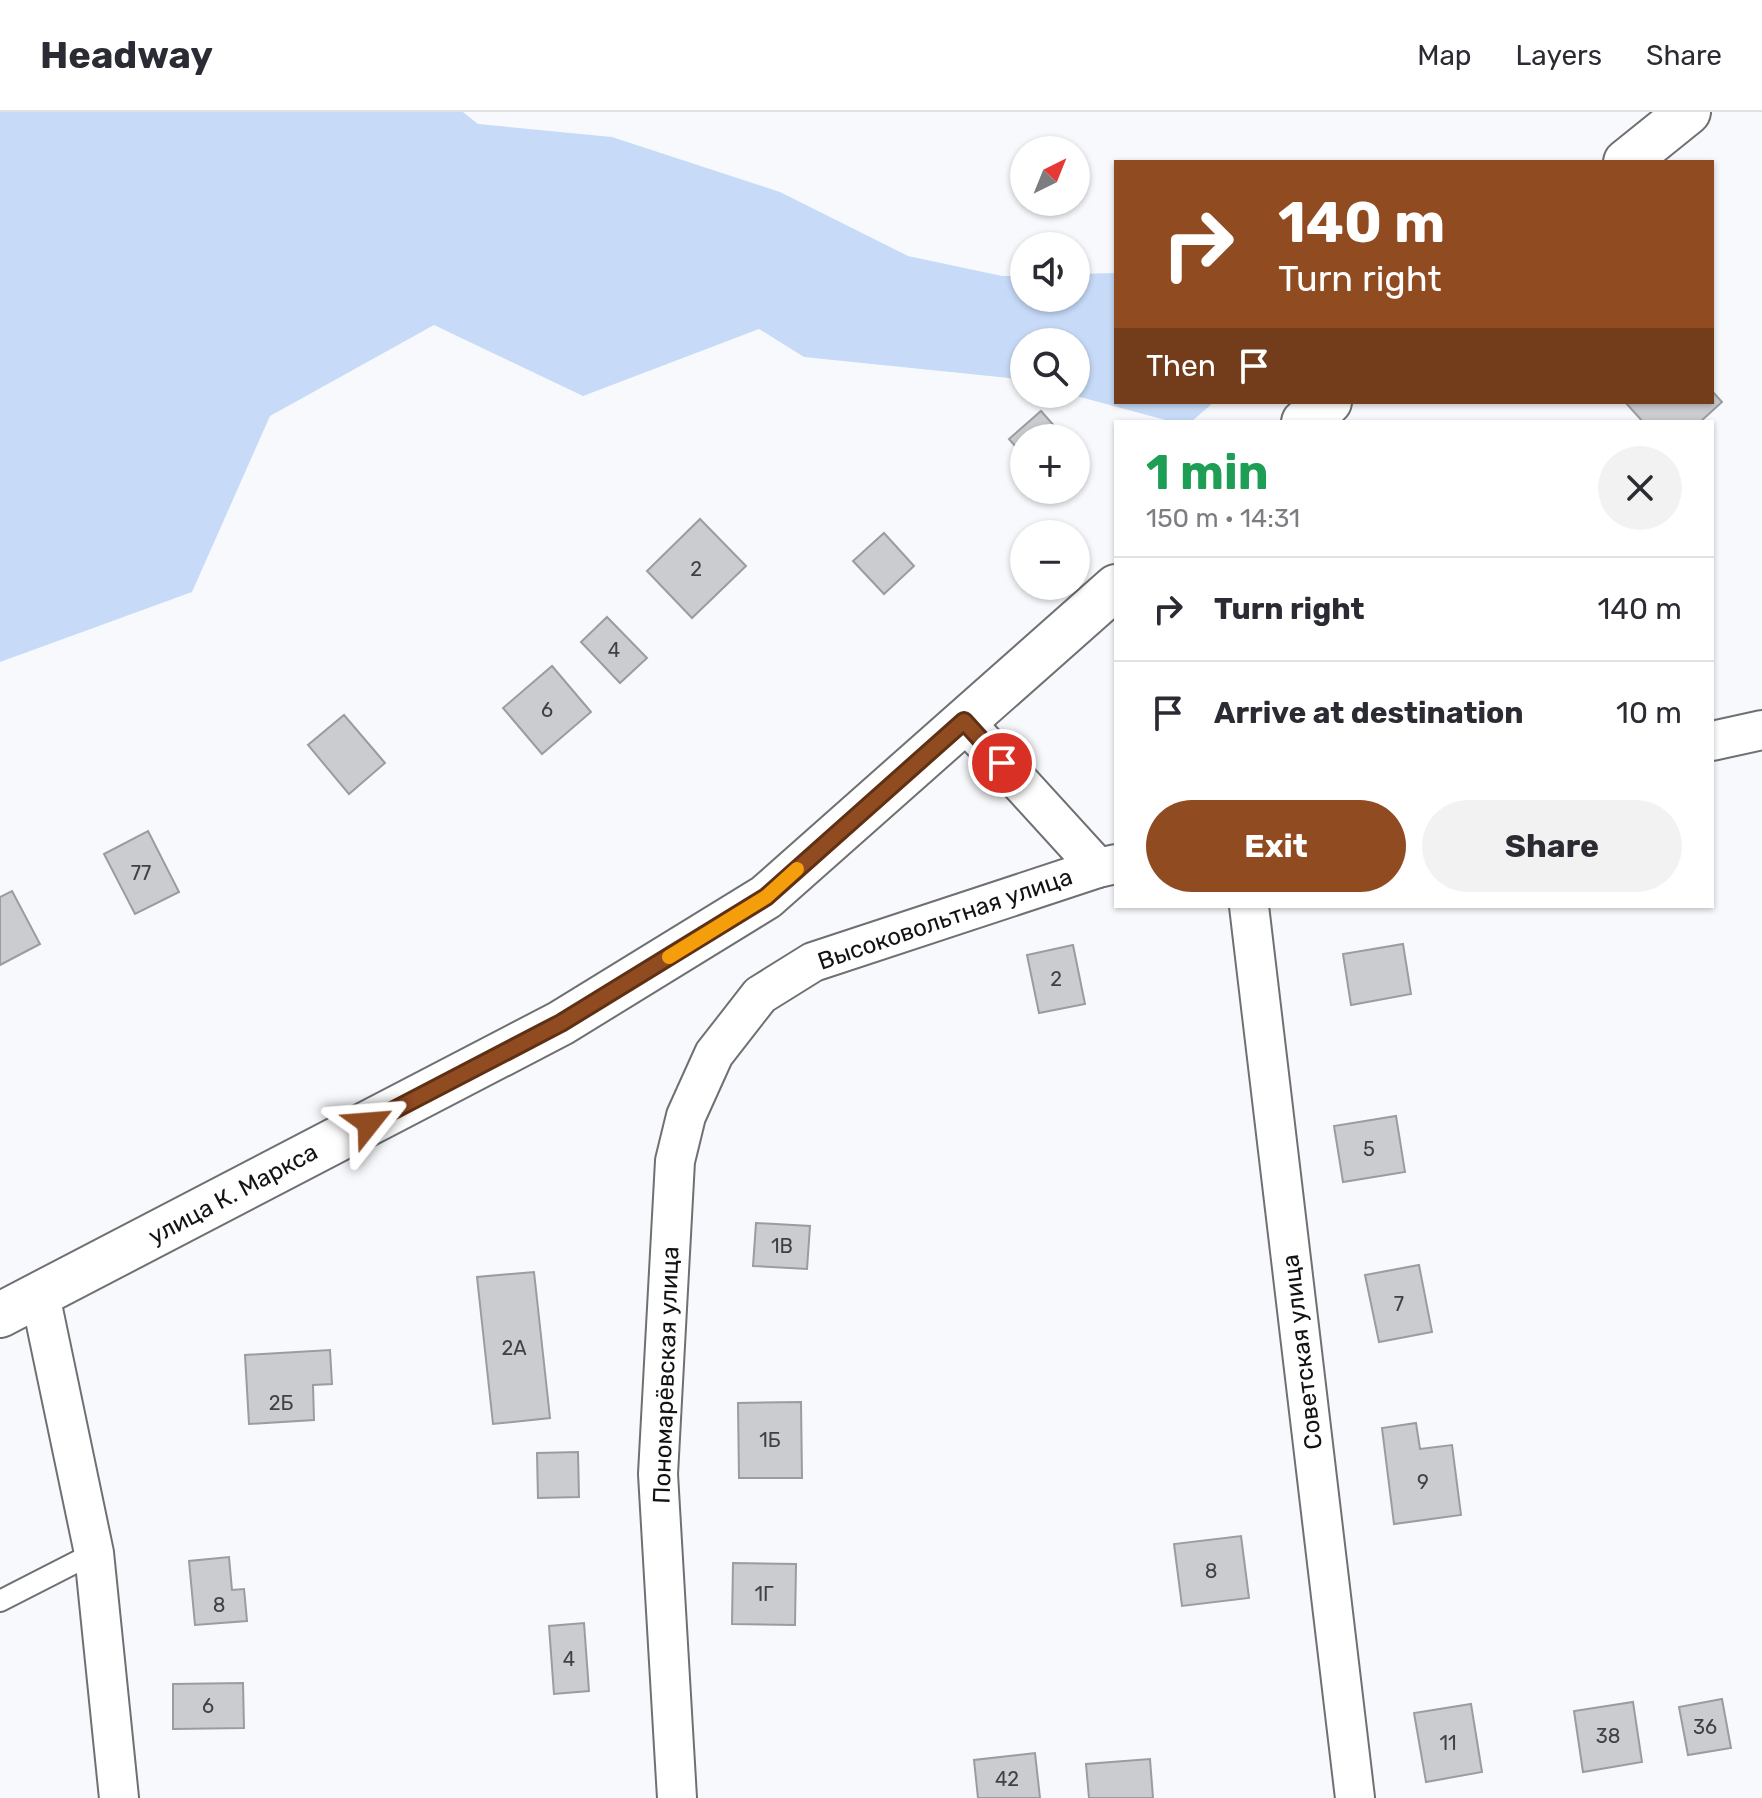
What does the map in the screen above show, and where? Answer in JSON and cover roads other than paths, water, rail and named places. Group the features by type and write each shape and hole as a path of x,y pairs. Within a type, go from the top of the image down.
{"main road":[{"path":"1628,160 1688,112"},
{"path":"1306,420 1326,404"},
{"name":"улица К. Маркса","path":"0,1315 561,1023 766,897 1114,589"}],"street":[{"path":"964,721 1107,866"},
{"path":"1714,741 1762,730"},
{"name":"Высоковольтная улица","path":"714,1054 760,995 813,962 1107,866"},
{"name":"Советская улица","path":"1249,908 1355,1798"},
{"name":"Пономарёвская улица","path":"677,1798 658,1474 675,1161 686,1116 714,1054"},
{"path":"40,1295 94,1553 119,1798"}],"lane":[{"path":"0,1601 94,1553"}]}
